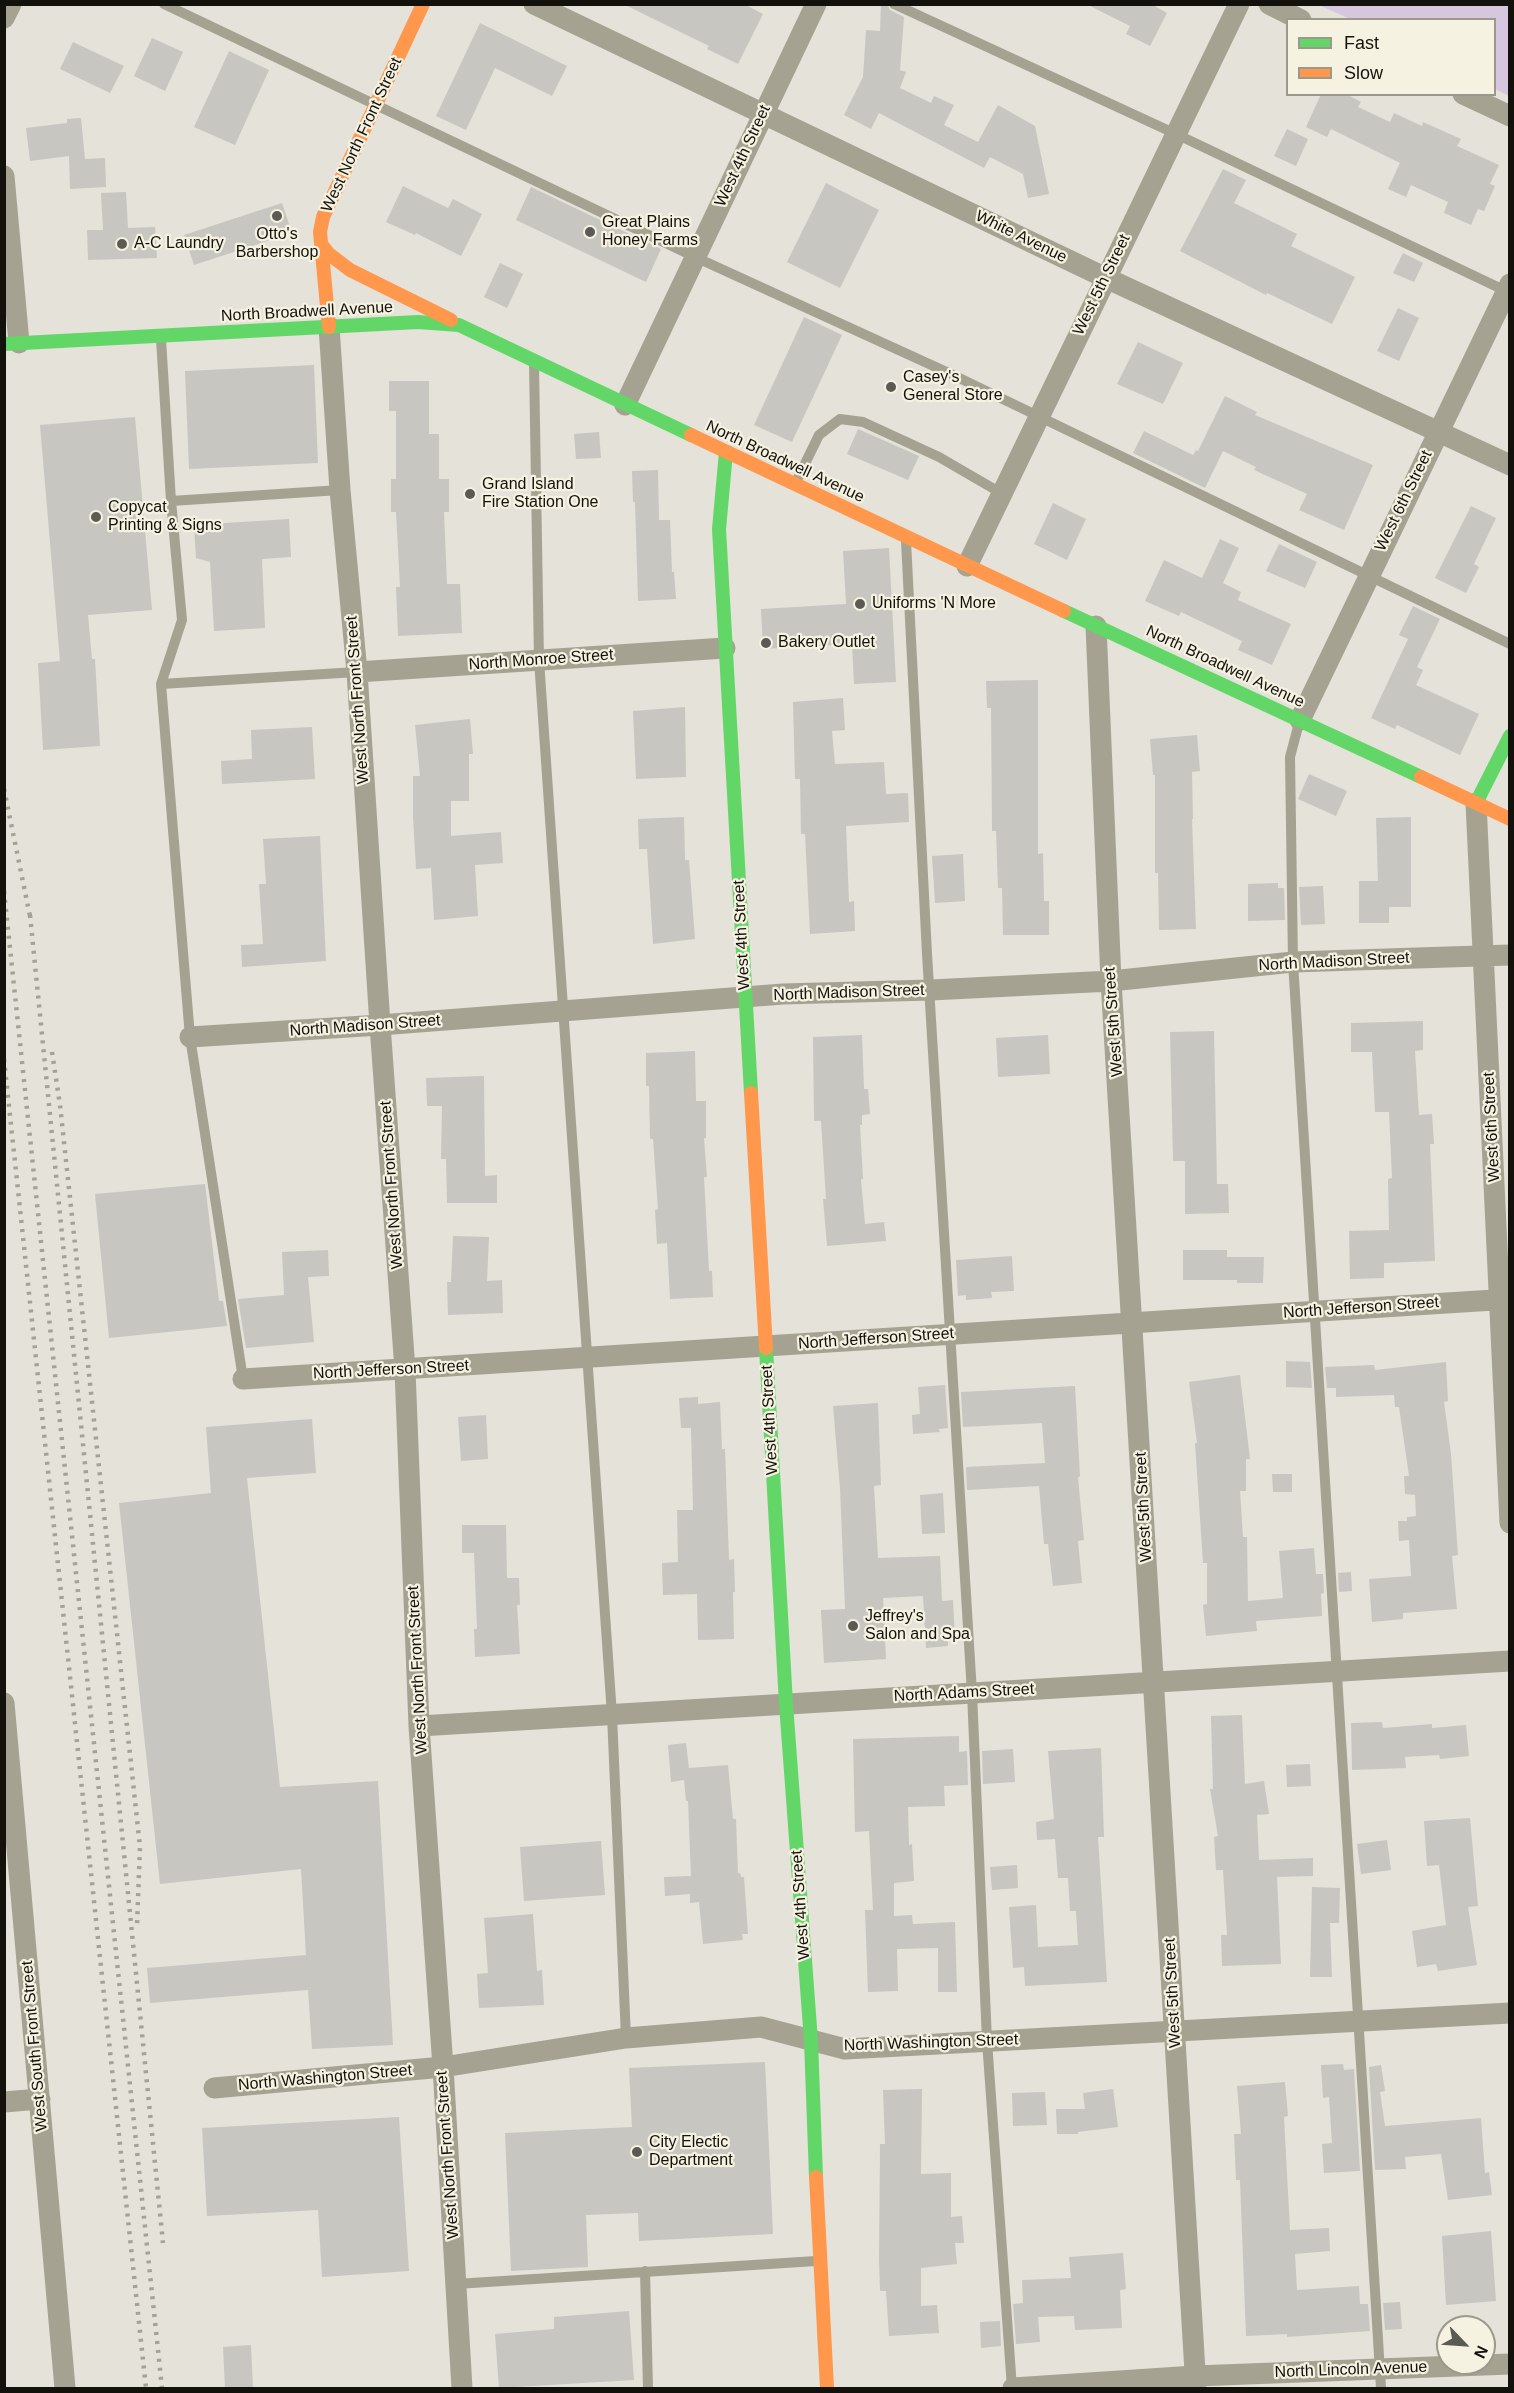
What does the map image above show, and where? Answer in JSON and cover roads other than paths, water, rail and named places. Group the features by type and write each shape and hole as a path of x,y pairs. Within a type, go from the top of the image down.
{"main road":[{"name":"West North Front Street","path":"329,327 320,232 323,217 423,4"},
{"path":"321,244 341,266 414,300 459,325"},
{"name":"North Broadwell Avenue","path":"12,344 418,322 459,325 967,566 1509,819"},
{"name":"West 4th Street","path":"726,452 719,529 725,648 786,1704 811,2041 826,2388"},
{"path":"1476,803 1509,736"}],"street":[{"path":"4,18 11,4"},
{"name":"White Avenue","path":"534,4 1106,278 1509,465"},
{"name":"West 4th Street","path":"625,405 816,4"},
{"name":"West 5th Street","path":"967,566 1239,4"},
{"path":"1269,4 1297,18"},
{"path":"1467,96 1509,116"},
{"path":"4,176 12,344"},
{"name":"West 6th Street","path":"1300,720 1367,576 1508,289"},
{"name":"West North Front Street","path":"329,327 340,490 357,672 405,1370 419,1726 443,2067 462,2388"},
{"name":"West 5th Street","path":"1096,626 1111,981 1196,2382"},
{"name":"North Monroe Street","path":"357,672 725,648"},
{"name":"West 6th Street","path":"1476,803 1504,1299 1509,1523"},
{"name":"North Madison Street","path":"189,1038 745,997 1111,981 1293,962 1509,955"},
{"name":"North Jefferson Street","path":"243,1379 1504,1299"},
{"name":"North Adams Street","path":"419,1726 1509,1661"},
{"name":"West South Front Street","path":"4,1703 65,2388"},
{"name":"North Washington Street","path":"214,2088 443,2067 626,2038 761,2027 845,2049 1509,2013"},
{"path":"4,2102 40,2099"},
{"name":"North Lincoln Avenue","path":"1013,2388 1381,2379 1509,2364"}],"lane":[{"path":"164,4 695,257 951,374 1509,644"},
{"path":"894,4 1508,289"},
{"path":"161,337 171,501 182,620 161,684 189,1038 243,1379"},
{"path":"534,360 539,660 612,1715 626,2038"},
{"path":"795,484 819,435 840,419 863,422 939,456 1001,493"},
{"path":"171,501 340,490"},
{"path":"906,537 972,1693 987,2041 1013,2388"},
{"path":"161,684 357,672"},
{"path":"1300,720 1290,757 1293,962 1381,2379"},
{"path":"456,2284 819,2261"},
{"path":"645,2271 648,2388"}],"railway":[{"path":"4,789 31,921"},
{"path":"4,891 162,2388"},
{"path":"30,915 163,2243"},
{"path":"52,1052 60,1105 140,1847 137,1926"},
{"path":"4,1059 146,2388"}],"place":[{"name":"Otto's Barbershop","path":"277,216"},
{"name":"Great Plains Honey Farms","path":"590,232"},
{"name":"A-C Laundry","path":"122,244"},
{"name":"Casey's General Store","path":"891,387"},
{"name":"Grand Island Fire Station One","path":"470,494"},
{"name":"Copycat Printing & Signs","path":"96,517"},
{"name":"Uniforms 'N More","path":"860,604"},
{"name":"Bakery Outlet","path":"766,643"},
{"name":"Jeffrey's Salon and Spa","path":"853,1626"},
{"name":"City Electic Department","path":"637,2152"}]}
